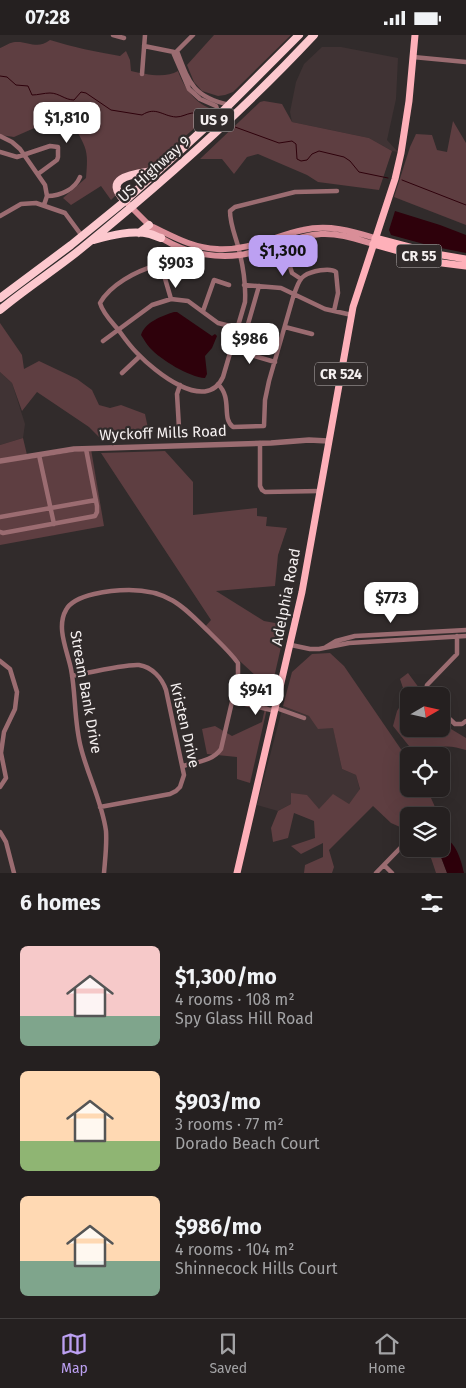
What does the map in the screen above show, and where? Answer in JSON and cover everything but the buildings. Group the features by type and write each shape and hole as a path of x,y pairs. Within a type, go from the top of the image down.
{"highway":[{"name":"US Highway 9","path":"0,298 125,201 230,105 300,35"},
{"name":"US Highway 9","path":"0,310 91,241 132,207 264,86 314,35"},
{"path":"125,201 117,192 116,186 118,181 124,177 160,169"},
{"path":"139,233 149,225"},
{"path":"91,241 109,236 139,233 161,238"}],"main road":[{"name":"CR 524","path":"328,441 352,311 395,179 401,153 415,35"},
{"path":"125,201 149,225 151,230 161,238 175,246 217,256 240,252 313,228 340,229 374,241"},
{"path":"149,225 192,245 240,252"},
{"name":"CR 55","path":"374,241 466,259"},
{"name":"CR 55","path":"374,241 442,263 466,266"},
{"name":"Adelphia Road","path":"237,873 291,645 328,441"}],"street":[{"path":"113,35 124,38"},
{"path":"142,74 145,35"},
{"path":"175,52 193,35"},
{"path":"144,46 175,52"},
{"path":"175,52 192,93 217,106 219,115"},
{"path":"413,57 466,62"},
{"path":"184,76 200,93 230,105"},
{"path":"0,136 12,142 25,155 38,174 46,187 47,196 44,205"},
{"path":"0,152 14,157 50,146 58,147 57,160 38,174"},
{"path":"47,196 63,193 74,185 80,177"},
{"path":"171,299 164,275 160,268 156,266 124,280 109,292 100,303 102,310 118,330 140,356 157,371 190,390 204,392 212,390 223,377 245,302 240,252 230,220 230,211 235,207 294,192 337,191"},
{"path":"0,216 24,203 36,203 62,211 82,236"},
{"path":"287,257 292,273 301,279"},
{"path":"218,384 225,391 230,425 233,427 264,426 265,400 294,294 301,279 311,273 334,270 336,272 338,293 334,311"},
{"path":"203,311 214,280 229,285"},
{"path":"244,285 281,288 325,309 352,311"},
{"path":"246,331 258,286"},
{"path":"103,341 152,305 171,299 188,301 218,323 238,328"},
{"path":"285,327 312,334"},
{"path":"231,349 275,362"},
{"path":"122,373 140,356"},
{"path":"179,428 177,394 180,385"},
{"name":"Wyckoff Mills Road","path":"0,461 67,450 308,440 328,441"},
{"path":"260,443 260,486 262,490 265,492 320,491"},
{"path":"0,532 93,517 98,510 86,449"},
{"path":"39,455 54,524"},
{"path":"0,517 96,499"},
{"name":"Stream Bank Drive","path":"104,873 106,833 100,807 80,746 72,676 61,628 62,617 66,608 73,601 87,596 123,590 152,592 168,597 181,604 238,663 239,670 234,698 219,753 211,759 183,766"},
{"path":"324,647 336,641 355,636 466,630"},
{"path":"291,645 313,649 349,643 466,636"},
{"path":"426,687 457,654 457,637"},
{"path":"0,661 10,669 17,692 15,709 2,732 1,755 6,778 0,787"},
{"name":"Kristen Drive","path":"72,676 138,665 153,671 164,683 183,766 183,780 176,791 170,794 100,807"},
{"path":"234,698 272,703 276,708 304,718"},
{"path":"450,719 455,724 462,724 466,721"},
{"path":"0,832 6,842 14,873"},
{"path":"376,873 400,848"},
{"path":"384,865 392,873"}],"shaded area":[{"path":"214,35 291,35 233,92 218,96 202,91 194,82 187,65"},
{"path":"50,40 120,56 126,51 130,60 131,71 167,75 178,71 192,95 208,108 215,110 147,170 121,176 116,195 111,200 101,186 71,205 63,198 86,178 87,170 86,152 75,128 48,122 14,137 0,135 0,48 13,42 37,45"},
{"path":"322,47 341,47 398,58 396,99 387,140 398,152 392,151 369,138 292,122 290,112 296,82 304,64"},
{"path":"260,102 282,104 292,122 369,138 392,151 379,190 318,182 307,175 258,154 247,157 234,174 222,159 200,159"},
{"path":"453,121 466,143 466,225 394,197 416,134 432,135 437,150 447,152"},
{"path":"395,211 466,235 466,253 391,235 389,230"},
{"path":"177,312 212,336 215,334 217,336 212,348 205,356 207,374 205,378 191,375 168,363 147,345 141,335 150,323"},
{"path":"0,323 22,355 24,369 39,361 77,379 92,390 99,405 110,408 121,405 145,414 149,433 99,437 89,427 37,392 22,411 12,383 0,372"},
{"path":"0,372 12,383 25,424 23,438 0,445"},
{"path":"23,438 28,459 91,449 104,526 0,545 0,445"},
{"path":"165,451 193,482 193,515 257,508 257,516 267,517 266,526 287,528 278,555 275,586 216,591 264,621 286,625 250,783 237,779 237,757 207,754 202,729 215,726 232,736 262,722 267,699 256,676 204,628 211,620 101,453"},
{"path":"330,653 344,666 400,748 400,797 431,797 435,807 400,807 400,827 391,823 373,806 329,850 334,867 332,873 304,873 305,865 323,857 323,843 301,854 291,846 315,838 314,821 294,813 288,838 273,842 271,828 278,811 291,804 291,793 307,795 319,809 333,794 349,804 360,789 356,775 342,769 333,728 318,729 309,716 283,706 292,672 312,654"},
{"path":"408,673 418,687 403,687 400,679"},
{"path":"283,706 333,727 342,769 356,775 360,790 349,804 319,809 291,794 291,804 278,811 257,805"},
{"path":"400,706 400,735 393,726"},
{"path":"450,728 466,738 466,750 455,747 410,747 402,737 450,737"},
{"path":"450,841 459,857 464,873 447,873 441,857 450,857"},
{"path":"431,857 441,857 447,873 436,873"}],"waterway":[{"path":"0,76 7,77 16,85 28,86 32,95 53,93 74,100 81,92 86,93 111,110 142,115 155,111 176,117 192,113 204,115"},
{"path":"235,127 279,143 292,141 296,144 297,159 301,161 307,160 312,154 319,151 344,157 359,172 388,178"},
{"path":"402,180 466,205"}]}
